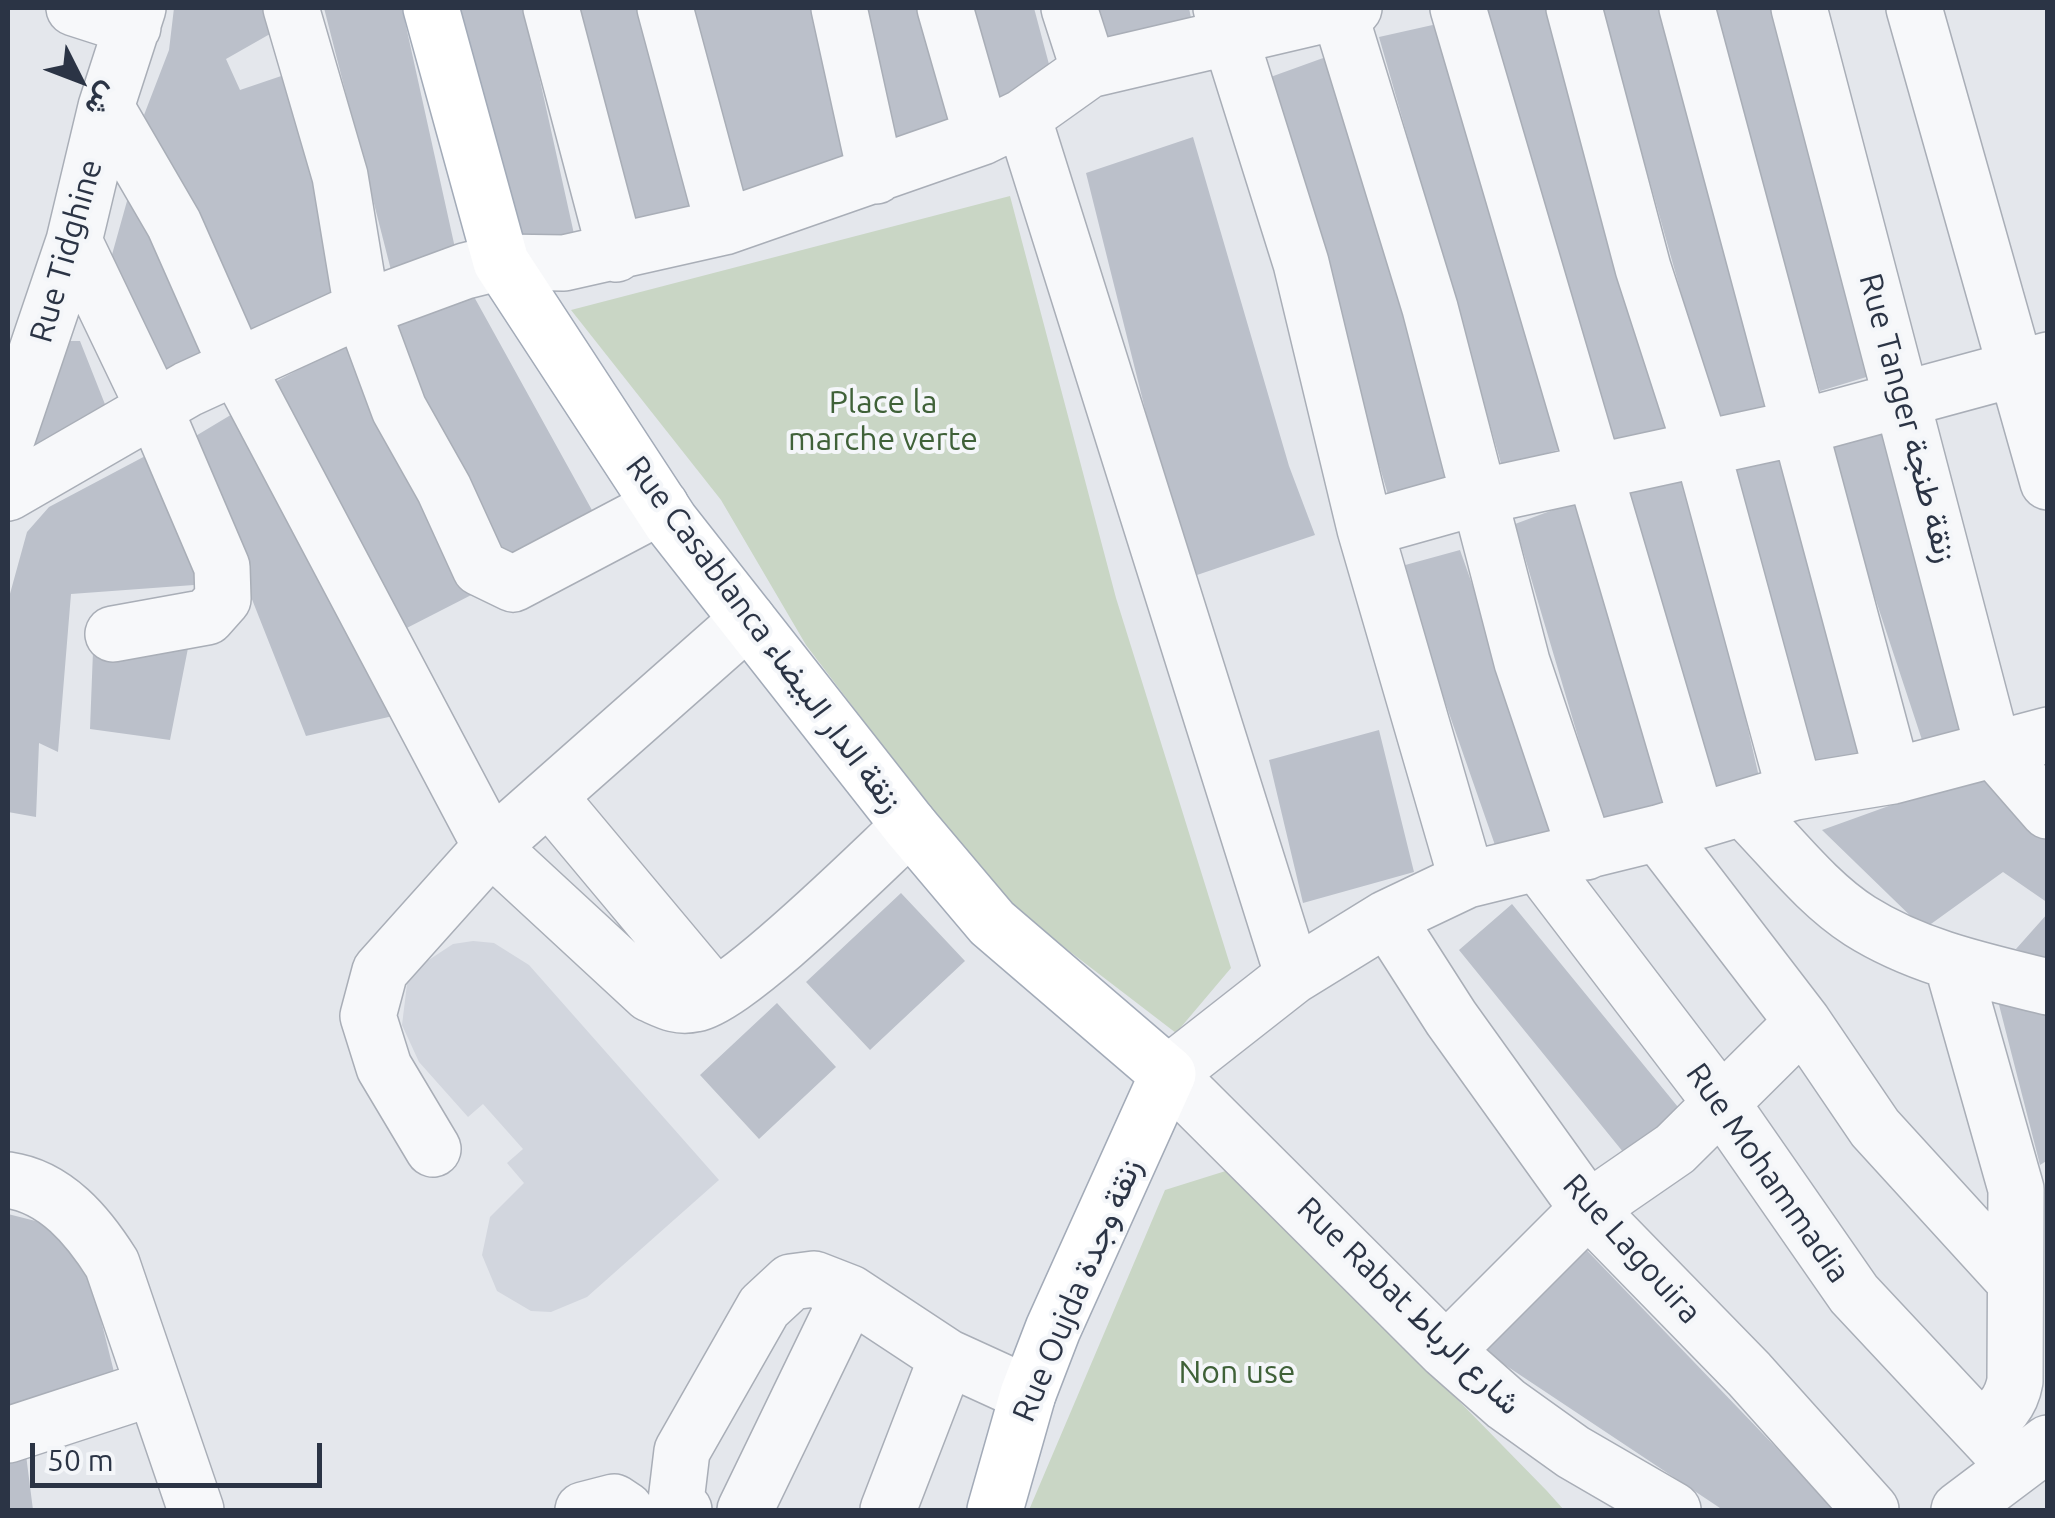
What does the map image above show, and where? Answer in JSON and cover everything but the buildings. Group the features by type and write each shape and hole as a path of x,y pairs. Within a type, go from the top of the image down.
{"main road":[{"name":"Rue Casablanca زنقة الدار البيضاء","path":"432,8 501,262 661,506 910,826 992,922 1168,1074"},
{"name":"Rue Oujda زنقة وجدة","path":"995,1510 1028,1394 1168,1074"}],"street":[{"path":"74,8 136,17"},
{"path":"291,8 340,176 362,309 399,409 444,488 480,568 513,584 661,506"},
{"path":"552,8 616,254"},
{"path":"665,8 724,227"},
{"path":"839,8 876,176"},
{"path":"946,8 1003,127 1293,976"},
{"path":"1068,8 1089,70"},
{"path":"1458,8 1598,474 1804,1022 1875,1128 2012,1278"},
{"path":"1574,8 1643,268 1702,450 1724,814 1856,919 1890,938 1952,963 2048,986"},
{"path":"1687,8 1893,776"},
{"name":"Rue Tanger زنقة طنجة","path":"1800,8 1993,748 2048,811"},
{"path":"1914,8 2032,365 2048,482"},
{"path":"8,492 188,389 362,309 501,262 564,263 724,227 876,176 1003,127 1089,70 1225,22 1344,9"},
{"name":"Rue Mohammadia","path":"1344,9 1430,308 1522,662 1562,858 1722,1104 1854,1294 2002,1474"},
{"name":"Rue Tidghine","path":"8,436 74,240 106,107 136,17"},
{"path":"1225,22 1301,262 1365,529 1467,880"},
{"path":"106,107 174,224 238,369 491,847 650,994 676,1006 699,1004 746,975 910,826"},
{"path":"74,240 155,410 222,567 223,599 207,617 113,634"},
{"path":"1365,529 1479,497 1797,428 2032,365"},
{"path":"433,1148 384,1067 368,1016 380,970 491,847 748,620"},
{"path":"1168,1074 1293,976 1387,918 1467,880 2048,735"},
{"path":"550,798 714,994"},
{"name":"Rue Lagouira","path":"1387,918 1451,1018 1588,1209 1749,1374 1871,1510"},
{"path":"1952,963 2032,1180 2012,1278 2012,1396 2002,1474"},
{"path":"1446,1351 1588,1209 1675,1149 1804,1022"},
{"name":"Rue Rabat شارع الرباط","path":"1168,1074 1446,1351 1506,1404 1573,1452 1673,1510"},
{"path":"8,1180 60,1201 91,1232 112,1264 196,1510"},
{"path":"684,1510 676,1500 682,1450 764,1307 791,1282 814,1279 850,1293 948,1358 1028,1394"},
{"path":"745,1510 850,1293"},
{"path":"888,1510 948,1358"},
{"path":"8,1434 152,1388"},
{"path":"1573,1452 1590,1510"},
{"path":"583,1510 614,1502 626,1510"}],"shaded area":[{"path":"494,943 529,965 719,1180 587,1297 551,1312 531,1311 497,1291 482,1255 490,1217 524,1183 507,1163 523,1149 483,1104 468,1117 419,1062 402,1025 407,984 418,967 453,944"}],"green space":[{"name":"Place la marche verte","path":"1010,196 1116,598 1231,968 1176,1033 996,895 806,645 721,500 571,310"},
{"name":"Non use","path":"1232,1169 1564,1510 1029,1510 1165,1190"}]}
